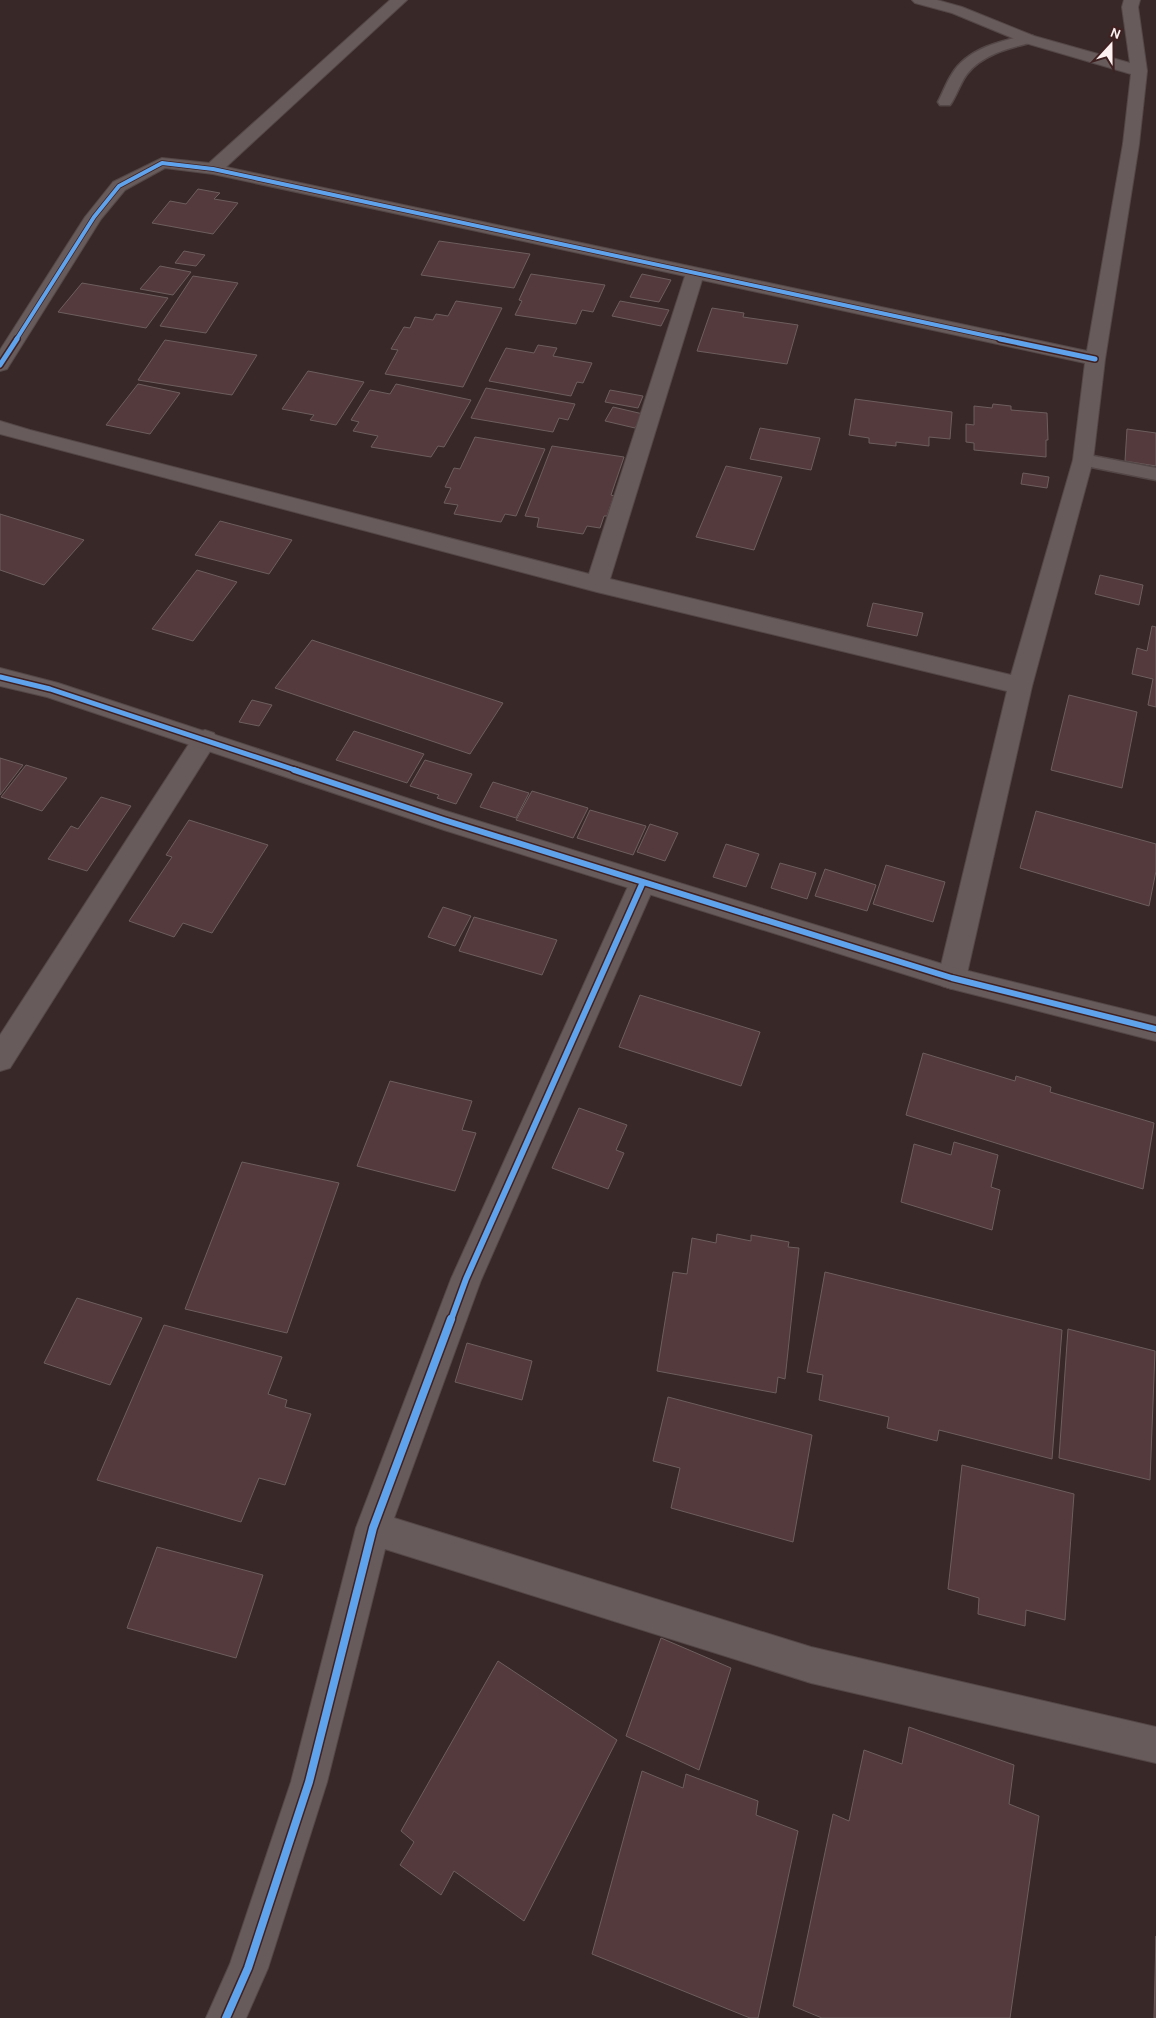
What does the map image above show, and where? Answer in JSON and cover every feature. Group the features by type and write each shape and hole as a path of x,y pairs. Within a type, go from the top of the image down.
{"street":[{"path":"213,169 399,0"},
{"path":"920,0 957,10 1028,39 1139,72"},
{"path":"952,978 1020,686 1083,460 1095,359 1131,144 1143,99 1130,7 1132,0"},
{"path":"0,365 94,217 120,186 162,163 213,169 1095,359"},
{"path":"597,584 695,273"},
{"path":"0,426 23,435 597,584 1020,686"},
{"path":"0,677 50,689 435,817 952,978 1156,1029"},
{"path":"0,1058 205,740"},
{"path":"226,2018 248,1968 310,1782 373,1528 466,1279 643,882"},
{"path":"373,1528 811,1665 1156,1744"}],"lane":[{"path":"945,102 960,73 973,60 991,50 1028,39"},
{"path":"1083,460 1156,474"}],"building":[{"path":"198,189 220,193 214,199 238,203 213,234 152,223 170,201 186,204"},
{"path":"439,241 530,254 514,288 421,275"},
{"path":"184,251 205,255 196,266 175,263"},
{"path":"160,266 191,272 173,295 140,289"},
{"path":"531,274 605,285 593,312 582,310 576,324 515,315 522,301 519,300"},
{"path":"642,274 671,280 659,302 630,297"},
{"path":"193,276 238,283 206,333 160,326"},
{"path":"82,283 168,298 146,328 58,312"},
{"path":"456,301 502,308 463,387 385,374 398,350 391,349 404,327 410,328 415,317 433,320 436,314 448,316"},
{"path":"620,301 669,310 661,326 612,316"},
{"path":"712,308 744,313 743,317 798,325 787,364 697,351"},
{"path":"165,340 257,355 232,395 138,380"},
{"path":"538,345 557,348 553,356 592,363 583,383 577,382 571,396 489,381 506,348 534,353"},
{"path":"308,371 364,382 336,425 310,420 314,415 282,409"},
{"path":"138,384 180,393 150,434 106,425"},
{"path":"396,384 471,400 444,447 438,446 431,457 371,447 378,436 353,431 359,422 351,420 370,390 390,394"},
{"path":"486,388 575,404 568,420 559,418 553,432 471,418"},
{"path":"610,390 643,396 638,408 605,402"},
{"path":"855,399 952,412 950,439 929,437 929,446 896,442 896,446 869,443 869,438 849,435"},
{"path":"993,404 1011,406 1011,410 1047,413 1048,440 1046,440 1046,457 974,450 974,443 966,442 966,424 974,425 974,406 992,408"},
{"path":"613,407 643,414 635,428 605,421"},
{"path":"760,428 820,438 811,470 750,459"},
{"path":"1127,429 1156,433 1156,466 1125,461"},
{"path":"475,437 545,449 516,516 505,514 501,522 454,514 458,505 444,503 451,488 445,487 454,468 460,469"},
{"path":"552,446 624,457 611,495 614,496 607,516 604,516 600,528 587,526 583,534 537,527 539,518 525,516"},
{"path":"726,466 782,477 754,550 696,537"},
{"path":"1023,473 1049,477 1047,488 1021,484"},
{"path":"0,514 84,540 44,585 0,570"},
{"path":"220,521 292,540 269,574 195,555"},
{"path":"197,570 237,582 193,641 152,629"},
{"path":"1100,575 1143,585 1139,605 1095,594"},
{"path":"873,603 923,613 917,636 867,626"},
{"path":"1152,626 1156,627 1156,707 1148,705 1153,679 1132,674 1137,648 1147,651"},
{"path":"312,640 503,703 470,754 275,688"},
{"path":"1069,695 1137,712 1122,788 1051,770"},
{"path":"252,700 272,705 259,726 239,722"},
{"path":"354,731 424,754 407,783 336,760"},
{"path":"0,758 23,765 0,795"},
{"path":"425,760 472,774 456,804 437,798 439,795 410,786"},
{"path":"26,765 67,778 42,811 1,797"},
{"path":"493,782 529,793 516,818 480,807"},
{"path":"532,791 588,808 573,838 516,820"},
{"path":"101,797 131,806 87,871 48,859 71,826 78,829"},
{"path":"590,810 646,826 633,855 577,838"},
{"path":"1036,811 1156,844 1156,871 1149,906 1020,868"},
{"path":"189,820 268,845 212,933 183,923 174,937 129,921 172,857 166,855"},
{"path":"650,824 678,833 665,861 637,852"},
{"path":"726,844 759,854 746,887 713,877"},
{"path":"780,863 816,873 807,899 771,888"},
{"path":"886,865 945,882 933,922 873,904"},
{"path":"825,869 876,885 867,911 815,896"},
{"path":"443,907 471,916 455,946 428,937"},
{"path":"474,917 557,940 542,975 459,951"},
{"path":"640,995 760,1032 741,1086 619,1047"},
{"path":"923,1053 1015,1081 1016,1076 1051,1087 1050,1092 1154,1123 1143,1189 906,1115"},
{"path":"390,1081 472,1101 462,1130 476,1133 455,1191 357,1166"},
{"path":"579,1108 627,1125 616,1150 624,1153 608,1189 552,1168"},
{"path":"954,1142 998,1155 991,1187 1000,1190 992,1230 901,1202 914,1144 951,1155"},
{"path":"242,1162 339,1183 287,1333 185,1309"},
{"path":"717,1234 751,1241 751,1235 789,1242 788,1247 799,1248 785,1379 778,1377 776,1393 657,1371 673,1272 687,1274 692,1238 716,1243"},
{"path":"825,1272 1062,1330 1052,1459 939,1430 937,1441 887,1428 889,1417 819,1400 823,1375 807,1372"},
{"path":"77,1298 142,1318 110,1385 44,1363"},
{"path":"164,1325 282,1357 268,1394 287,1400 285,1407 311,1414 285,1485 259,1478 241,1522 97,1480"},
{"path":"1068,1329 1155,1351 1150,1480 1059,1458"},
{"path":"467,1343 532,1361 522,1400 455,1382"},
{"path":"668,1397 812,1435 793,1542 671,1508 680,1468 653,1461"},
{"path":"962,1465 1074,1494 1065,1620 1026,1610 1025,1626 978,1614 979,1598 948,1589"},
{"path":"157,1547 263,1575 236,1658 127,1628"},
{"path":"661,1638 731,1668 699,1770 626,1736"},
{"path":"498,1661 617,1740 524,1921 454,1871 441,1895 400,1865 414,1842 401,1831"},
{"path":"909,1727 1014,1765 1009,1804 1039,1816 1010,2018 822,2018 793,2006 833,1814 849,1821 864,1750 902,1764"},
{"path":"642,1771 683,1788 686,1774 758,1801 756,1815 798,1831 758,2018 750,2018 592,1954"},
{"path":"1156,1936 1156,2018 1154,2018"}],"cycle path":[{"path":"0,365 94,217 119,186 162,163 213,169 1095,359"},
{"path":"0,677 50,689 444,820 952,978 1156,1029"},
{"path":"226,2018 248,1968 309,1782 373,1528 466,1279 643,882"}]}
